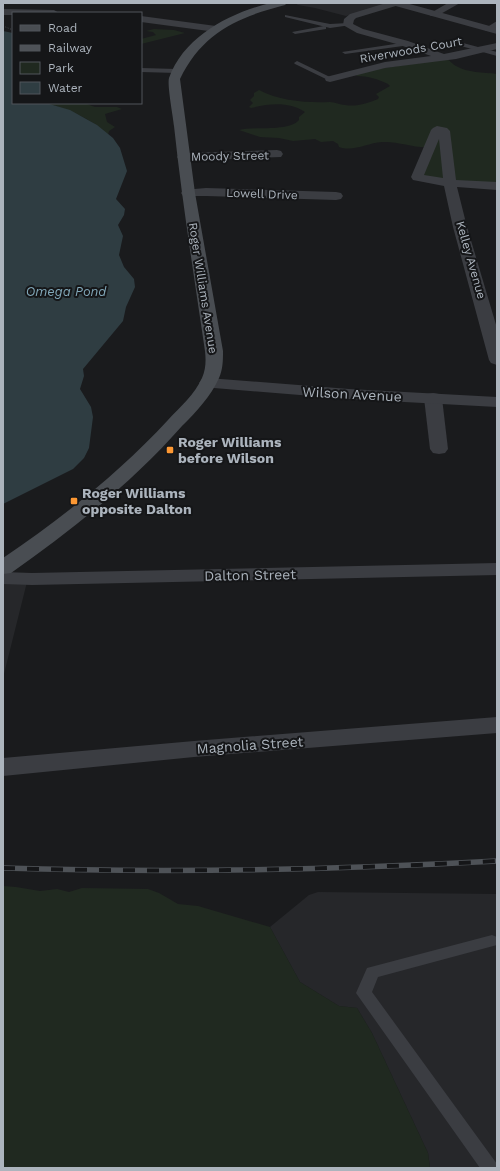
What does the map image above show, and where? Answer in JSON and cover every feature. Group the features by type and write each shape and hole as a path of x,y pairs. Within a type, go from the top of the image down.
{"main road":[{"path":"177,71 193,49 216,29 246,13 282,3"},
{"name":"Roger Williams Avenue","path":"3,568 48,536 114,483 147,453 171,428 208,383 215,365 183,157 174,79 177,71"}],"street":[{"path":"444,57 408,44 360,31 348,25 349,19 353,16 395,3 494,28"},
{"path":"434,14 455,3"},
{"path":"142,19 216,29"},
{"name":"Riverwoods Court","path":"330,79 385,65 444,57 497,46"},
{"name":"Moody Street","path":"183,157 277,154"},
{"name":"Kelley Avenue","path":"497,186 450,184 488,321 497,360"},
{"name":"Lowell Drive","path":"188,194 206,192 336,196"},
{"name":"Wilson Avenue","path":"208,383 349,394 497,402"},
{"path":"433,398 439,449"},
{"name":"Dalton Street","path":"3,578 497,569"},
{"name":"Magnolia Street","path":"3,767 194,749 497,725"}],"lane":[{"path":"287,16 330,26"},
{"path":"295,32 330,26 348,25"},
{"path":"345,52 408,44"},
{"path":"463,45 497,54"},
{"path":"297,63 330,79"},
{"path":"142,70 177,71"},
{"path":"490,1168 364,993 372,972 492,941"}],"shaded area":[{"path":"295,3 391,3 346,16"},
{"path":"27,582 3,678 3,583"},
{"path":"318,892 497,894 497,1168 430,1168 428,1153 372,1033 357,1008 339,1006 300,982 270,927 309,895"}],"green space":[{"path":"154,29 174,30 185,33 142,44 142,39 156,35 153,32 146,31"},
{"path":"446,59 456,66 466,70 497,74 497,187 419,177 429,147 394,142 382,142 355,148 345,148 339,147 338,144 333,141 321,142 315,139 293,141 279,138 260,137 239,130 288,126 299,120 299,117 305,112 292,106 278,104 251,108 249,107 253,103 250,100 254,96 254,93 259,90 285,99 312,102 332,102 343,105 358,105 378,99 379,97 376,94 390,86 377,79 357,76 355,74 357,72"},
{"path":"49,104 87,104 95,107 117,107 122,109 105,114 107,122 115,127 109,131 108,135 87,119"},
{"path":"3,886 40,891 57,889 69,892 82,888 148,889 159,893 178,904 198,906 270,927 300,982 339,1006 357,1008 372,1033 428,1153 430,1168 3,1168"}],"water":[{"name":"Omega Pond","path":"3,31 12,33 12,104 49,104 70,110 97,125 113,138 120,148 127,171 116,199 125,209 124,215 118,225 123,236 119,255 124,267 134,279 135,287 126,307 123,321 83,369 84,376 80,389 91,407 93,417 89,448 84,458 73,469 3,504"}],"railway":[{"path":"3,868 65,870 250,870 373,867 497,861"}],"place":[{"name":"Roger Williams before Wilson","path":"170,450"},
{"name":"Roger Williams opposite Dalton","path":"74,501"}]}
